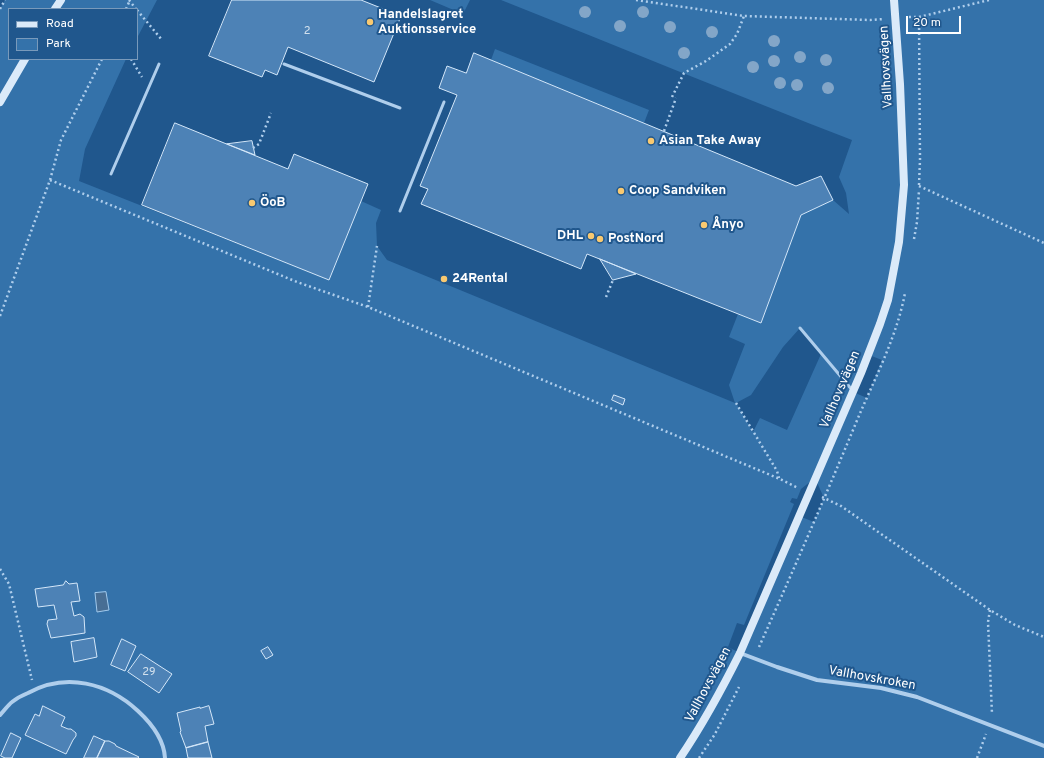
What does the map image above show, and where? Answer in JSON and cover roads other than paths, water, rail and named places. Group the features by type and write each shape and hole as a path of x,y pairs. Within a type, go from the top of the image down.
{"street":[{"name":"Vallhovsvägen","path":"680,758 722,690 740,653 853,392 888,300 900,228 903,200 904,158 894,0"},
{"path":"0,102 24,60"},
{"name":"Vallhovskroken","path":"740,653 817,680 881,688 912,695 1044,746"},
{"path":"0,715 13,701 34,689 48,684 78,682 94,685 110,691 131,704 147,720 156,734 165,758"}],"lane":[{"path":"111,174 159,64"},
{"path":"284,64 400,108"},
{"path":"400,211 444,102"},
{"path":"800,328 853,392"}],"place":[{"name":"Handelslagret Auktionsservice","path":"370,22"},
{"name":"Asian Take Away","path":"651,141"},
{"name":"Coop Sandviken","path":"621,191"},
{"name":"ÖoB","path":"252,203"},
{"name":"Ånyo","path":"704,225"},
{"name":"DHL","path":"591,236"},
{"name":"PostNord","path":"600,239"},
{"name":"24Rental","path":"444,279"}]}
